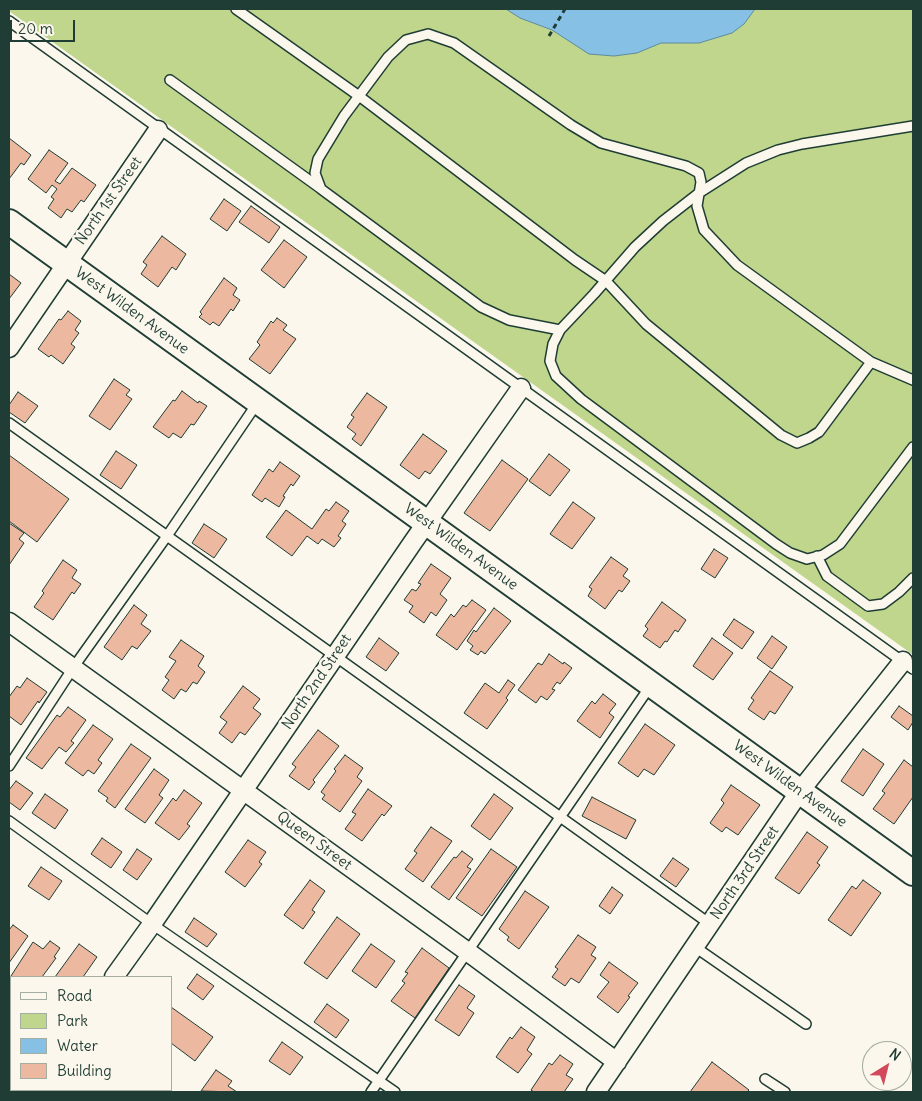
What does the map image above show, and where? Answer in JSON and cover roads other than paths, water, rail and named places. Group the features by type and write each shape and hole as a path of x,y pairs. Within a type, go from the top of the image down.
{"street":[{"name":"North 1st Street","path":"9,348 158,130"},
{"name":"West Wilden Avenue","path":"9,222 913,873"},
{"name":"North 2nd Street","path":"115,976 521,388"},
{"name":"Queen Street","path":"9,622 468,952 617,1062"},
{"name":"North 3rd Street","path":"596,1092 800,791 908,665"}],"lane":[{"path":"236,9 359,96 575,260 606,281 646,324 781,435 797,443 818,432 871,362"},
{"path":"9,21 158,130 908,665"},
{"path":"321,189 315,174 318,159 344,116 388,57 406,40 428,34 454,43 571,125 601,143 686,166 699,173 701,182 697,206 704,230 737,266 871,362 913,380"},
{"path":"170,80 481,307 509,320 560,330"},
{"path":"913,126 802,144 778,150 746,163 699,193 663,221 635,247 560,330 553,344 550,361 556,376 581,399 776,544 790,553 807,558 823,555 840,544 913,447"},
{"path":"9,766 73,668 258,401"},
{"path":"9,423 710,924"},
{"path":"817,556 827,576 868,606 883,604 913,578"},
{"path":"371,1092 652,684"},
{"path":"9,821 152,924 395,1092"},
{"path":"695,947 806,1024"},
{"path":"765,1079 785,1092"}],"water":[{"path":"506,9 755,9 744,24 732,33 699,43 661,43 637,53 614,56 589,54 552,30 520,18"}]}
